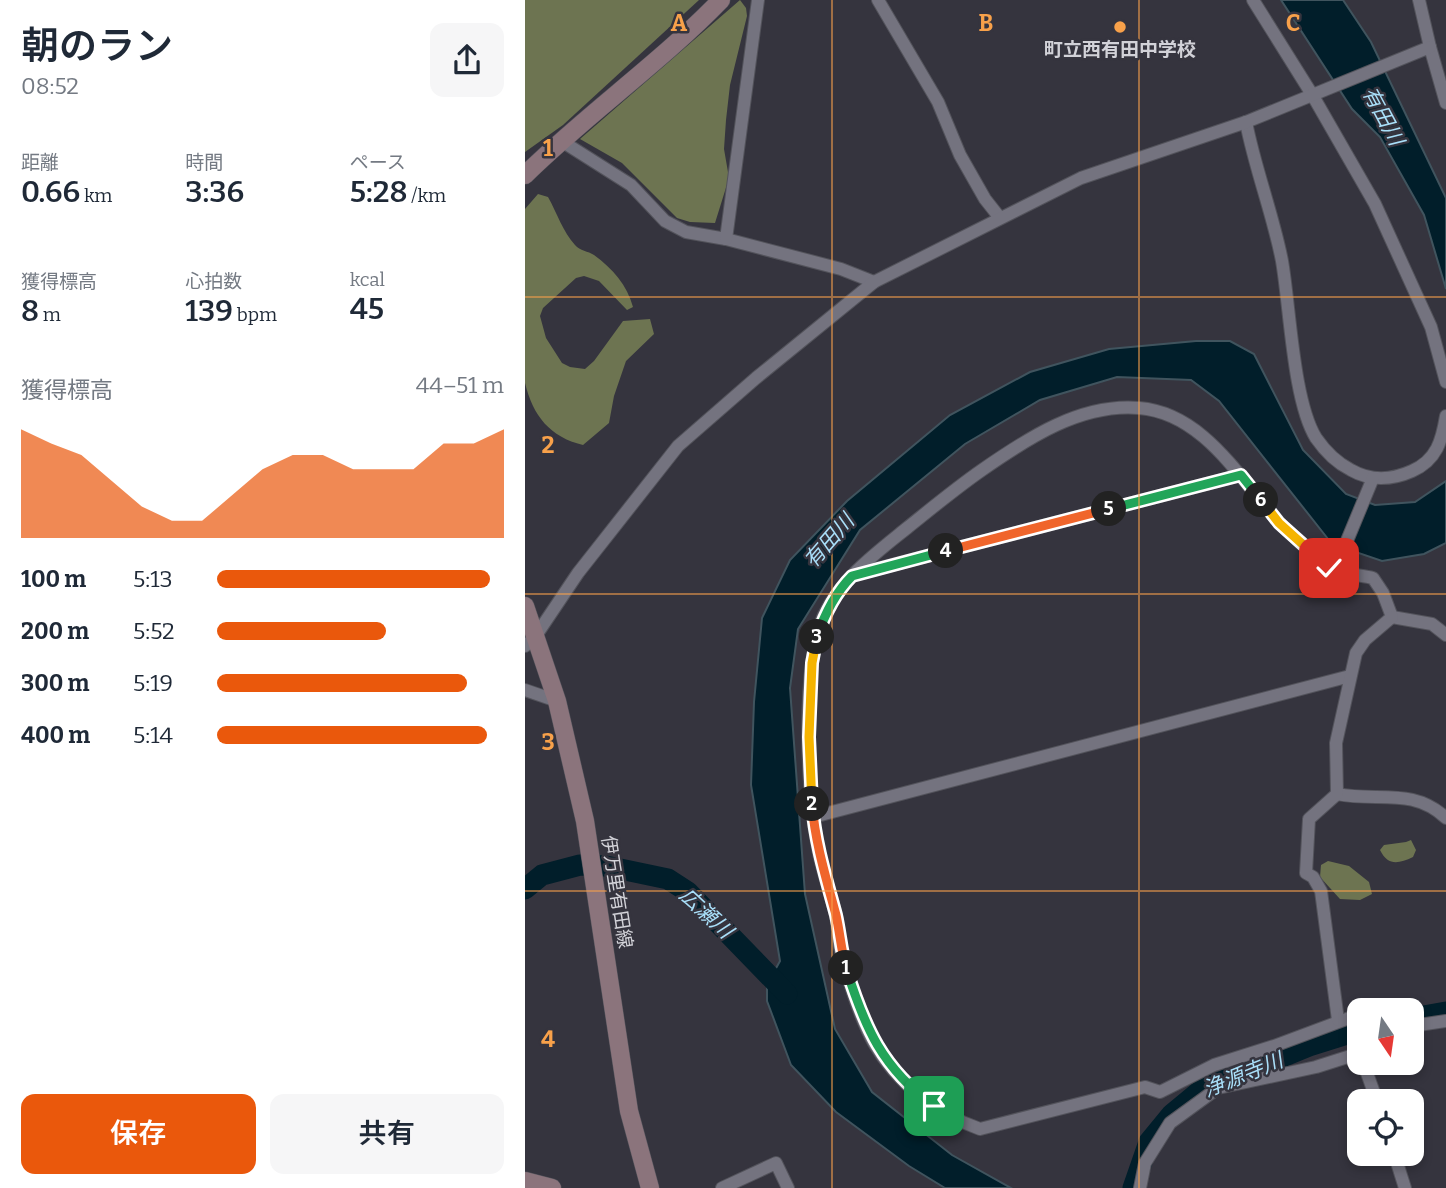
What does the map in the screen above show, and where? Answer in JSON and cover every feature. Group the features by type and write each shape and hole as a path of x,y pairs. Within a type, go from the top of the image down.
{"main road":[{"path":"525,175 560,140 697,25 721,0"},
{"name":"伊万里有田線","path":"525,606 530,641 557,701 586,821 629,1111 650,1188"},
{"path":"525,1181 552,1188"}],"street":[{"path":"726,239 758,0"},
{"path":"878,0 938,102 960,155 985,199 1000,218"},
{"path":"1253,0 1313,96 1375,204 1431,327 1446,382"},
{"path":"1419,0 1446,103"},
{"path":"530,641 578,573 678,446 874,282 1081,178 1246,122 1430,47"},
{"path":"1246,122 1282,259 1301,393 1315,436 1329,455 1358,474 1373,478 1396,477 1415,470 1437,452 1443,437 1446,416"},
{"path":"560,140 631,185 665,221 686,232 726,239 841,269 874,282"},
{"path":"1347,1018 1275,1046 1214,1065 1160,1092 1145,1087 980,1129 959,1122 914,1092 892,1069 874,1043 860,1011 839,944 837,919 818,850 813,817 809,737 812,663 824,616 841,587 884,546 959,486 1020,443 1070,419 1109,408 1139,408 1167,414 1193,429 1241,475 1279,523 1329,568 1373,578 1383,593 1392,617"},
{"path":"852,576 1241,475"},
{"path":"1329,568 1344,548 1373,478"},
{"path":"1338,1020 1321,891 1313,877 1306,873 1309,819 1337,794 1336,743 1356,653 1364,640 1392,617 1432,624 1446,635"},
{"path":"813,817 1350,676"},
{"path":"525,690 557,701"},
{"path":"1337,794 1354,797 1410,797 1436,808 1446,818"},
{"path":"1425,1024 1446,1021"},
{"path":"1140,1188 1145,1163 1170,1123 1218,1088 1316,1067 1347,1057"},
{"path":"722,1188 776,1163 788,1188"},
{"path":"1398,1166 1405,1188"}],"green space":[{"path":"525,0 699,0 563,125 525,152"},
{"path":"740,0 746,8 747,16 730,85 726,120 724,149 729,178 715,223 690,222 677,218 622,163 580,139"},
{"path":"538,194 548,197 575,245 594,255 618,278 633,307 627,310 599,281 584,276 576,278 543,308 540,316 546,338 562,363 585,369 623,321 650,319 654,334 626,361 614,396 609,423 583,445 552,431 538,415 525,383 525,209"},
{"path":"1411,840 1416,850 1413,857 1403,861 1390,861 1380,850 1384,845"},
{"path":"1328,861 1349,866 1369,882 1372,894 1360,900 1340,899 1320,877 1321,865"}],"water":[{"name":"有田川","path":"1281,0 1343,0 1371,42 1446,198 1446,289 1424,215 1380,137 1352,109"},
{"name":"有田川","path":"1196,341 1230,341 1254,354 1303,450 1346,494 1375,505 1415,502 1446,481 1446,543 1424,554 1382,561 1332,544 1219,401 1191,380 1117,377 1040,400 965,444 860,530 798,629 790,688 805,894 835,1029 872,1092 952,1155 1011,1188 945,1188 909,1166 836,1112 791,1065 767,1001 767,968 775,970 780,961 751,785 754,702 762,618 790,560 847,501 950,415 1030,372 1109,349"}],"waterway":[{"name":"広瀬川","path":"525,889 542,875 580,865 606,866 668,879 688,892 787,994"},
{"name":"浄源寺川","path":"1425,1016 1446,1012"},
{"name":"浄源寺川","path":"1133,1188 1149,1142 1172,1114 1201,1090 1309,1046 1347,1034"}],"place":[{"name":"町立西有田中学校","path":"1120,27"}],"route":[{"path":"934,1106 914,1092 892,1069 874,1043 860,1011 839,944 837,919 818,850 810,787 812,663 824,616 841,587 852,576 1241,475 1279,523 1329,568"}]}
